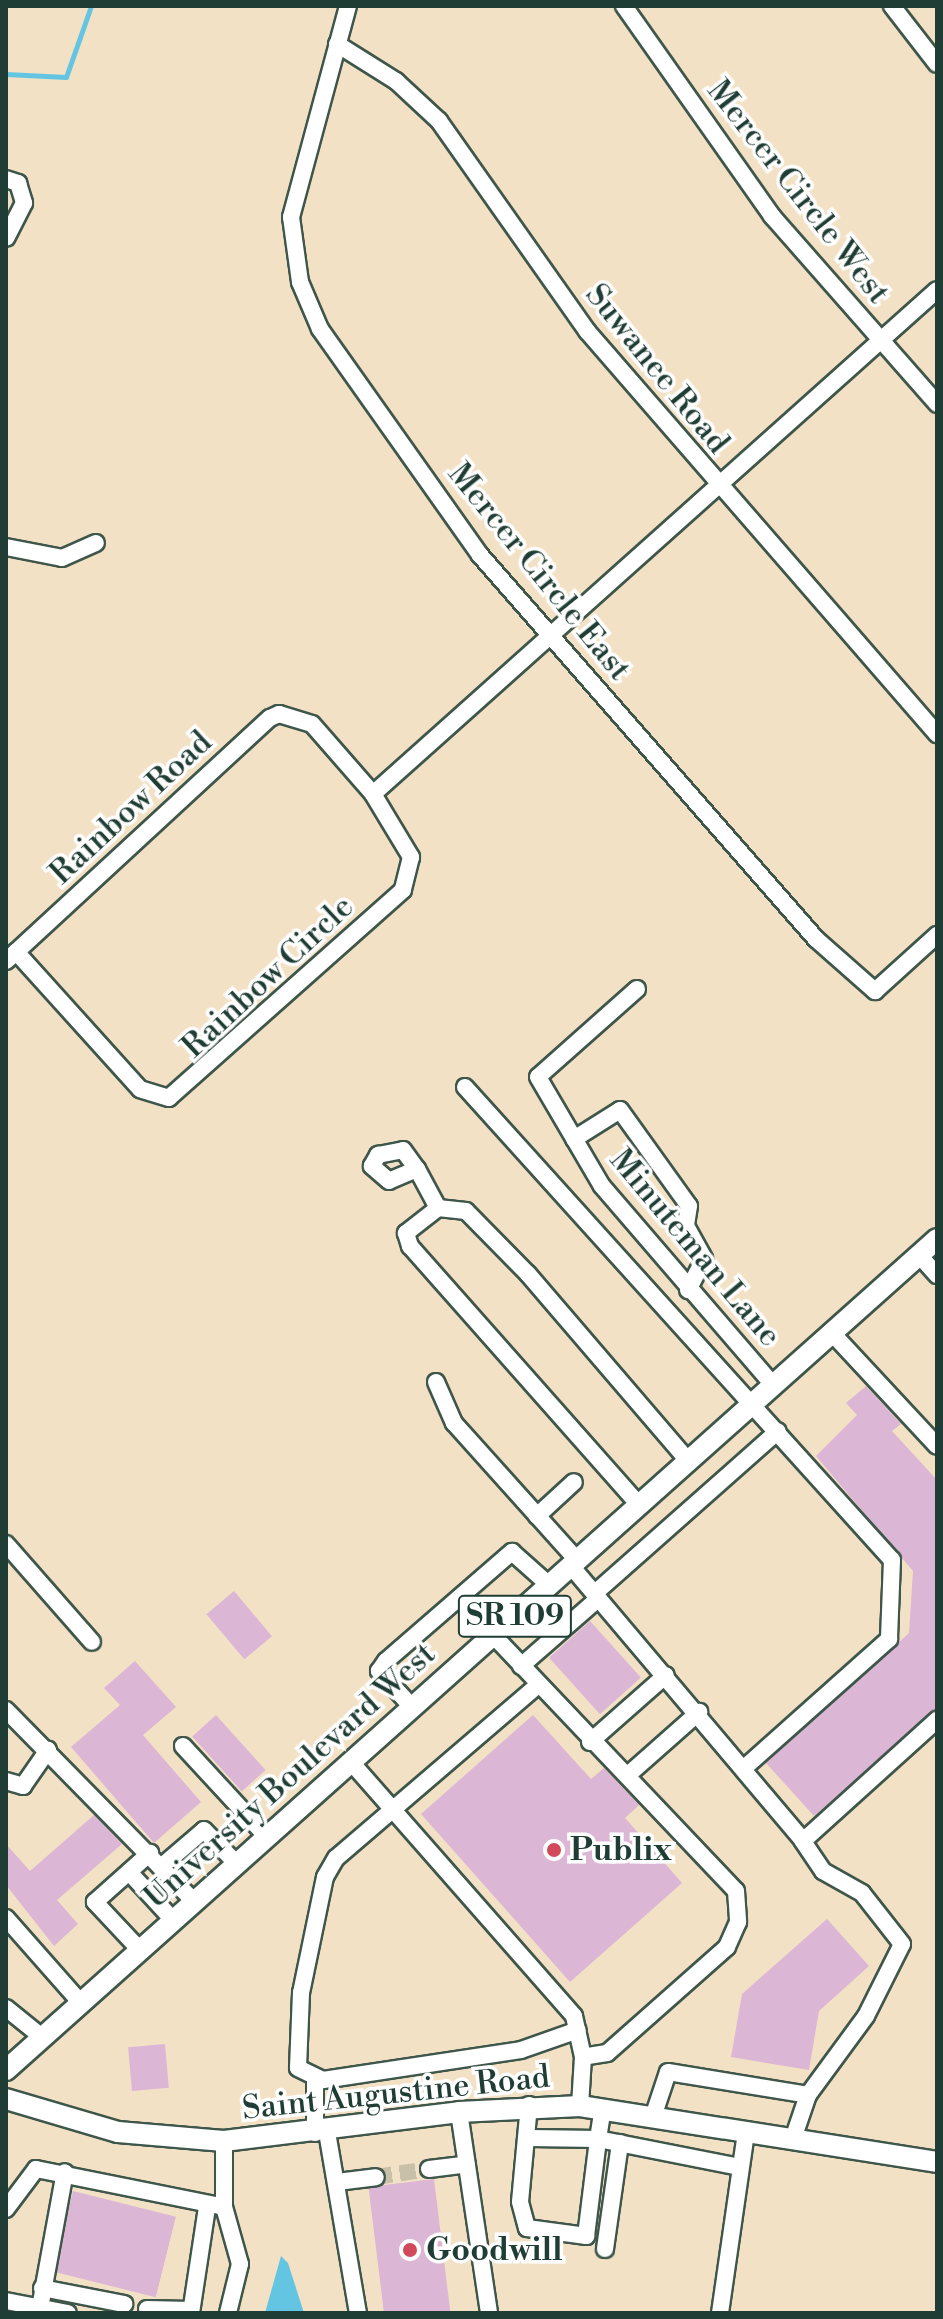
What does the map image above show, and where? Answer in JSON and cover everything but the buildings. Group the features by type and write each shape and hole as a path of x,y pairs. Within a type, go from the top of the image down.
{"main road":[{"name":"University Boulevard West","path":"6,2070 937,1239"},
{"name":"Saint Augustine Road","path":"6,2099 118,2132 224,2141 321,2132 529,2105 580,2106 937,2162"}],"street":[{"name":"Mercer Circle East","path":"348,6 291,217 293,256 309,306 480,555 816,939 875,991 937,935"},
{"name":"Mercer Circle West","path":"624,6 772,216 937,404"},
{"path":"892,6 937,64"},
{"name":"Suwanee Road","path":"337,44 396,81 439,121 587,331 717,485 937,734"},
{"path":"6,179 18,183 24,203 6,238"},
{"path":"373,794 937,290"},
{"path":"6,547 62,558 96,543"},
{"name":"Rainbow Circle","path":"11,956 140,1089 169,1098 403,890 411,857 373,794 301,716"},
{"name":"Rainbow Road","path":"11,956 270,718 301,716"},
{"name":"Minuteman Lane","path":"637,989 538,1077 557,1101 574,1139 602,1186 688,1290 773,1385"},
{"path":"465,1087 892,1560 889,1639 744,1768"},
{"path":"574,1139 620,1110 689,1206 686,1226 704,1259 688,1290"},
{"path":"417,1169 438,1208"},
{"path":"639,1505 410,1246 406,1233 438,1208 466,1211 528,1274 688,1461"},
{"path":"919,1255 937,1275"},
{"path":"832,1333 937,1446"},
{"path":"436,1382 454,1423 537,1516 597,1595 699,1712 803,1841 823,1871 862,1893 902,1944 866,2016 808,2095 793,2139"},
{"path":"521,1666 778,1431"},
{"path":"537,1516 574,1482"},
{"path":"6,1544 92,1642"},
{"path":"412,1707 379,1671 386,1661 512,1552 549,1585"},
{"path":"493,1635 590,1742 629,1774 711,1857 736,1891 738,1922 727,1947 607,2053 583,2057"},
{"path":"590,1742 666,1675"},
{"path":"538,1685 395,1812 380,1817 325,1877 297,2048 298,2068 315,2080 521,2050 578,2030"},
{"path":"6,1710 195,1902"},
{"path":"629,1774 699,1712"},
{"path":"803,1841 937,1720"},
{"path":"183,1746 267,1837"},
{"path":"6,1781 23,1786 48,1750"},
{"path":"351,1762 574,2016 583,2057 580,2106"},
{"path":"162,1866 204,1830 237,1864"},
{"path":"140,1950 95,1902 150,1853"},
{"path":"129,1872 173,1920"},
{"path":"6,1918 81,2003"},
{"path":"6,2008 42,2037"},
{"path":"653,2117 668,2072 808,2095"},
{"path":"315,2080 321,2132 337,2182 358,2313"},
{"path":"529,2105 530,2138 520,2202 527,2228 586,2236 603,2109"},
{"path":"459,2112 489,2313"},
{"path":"720,2313 746,2132"},
{"path":"530,2138 598,2139 740,2167"},
{"path":"147,2309 191,2312 216,2207 224,2141"},
{"path":"605,2249 620,2143"},
{"path":"429,2169 467,2164"},
{"path":"6,2209 26,2174 65,2172 216,2207"},
{"path":"40,2308 65,2172"},
{"path":"337,2182 376,2177"},
{"path":"216,2207 240,2264 228,2313"},
{"path":"42,2288 124,2304"},
{"path":"15,2306 68,2313"}],"water":[{"path":"281,2256 288,2263 304,2313 265,2313"}],"waterway":[{"path":"6,74 66,77 91,6"}],"tunnel":[{"path":"376,2177 429,2169"}],"place":[{"name":"Publix","path":"554,1850"},
{"name":"Goodwill","path":"410,2250"}]}
